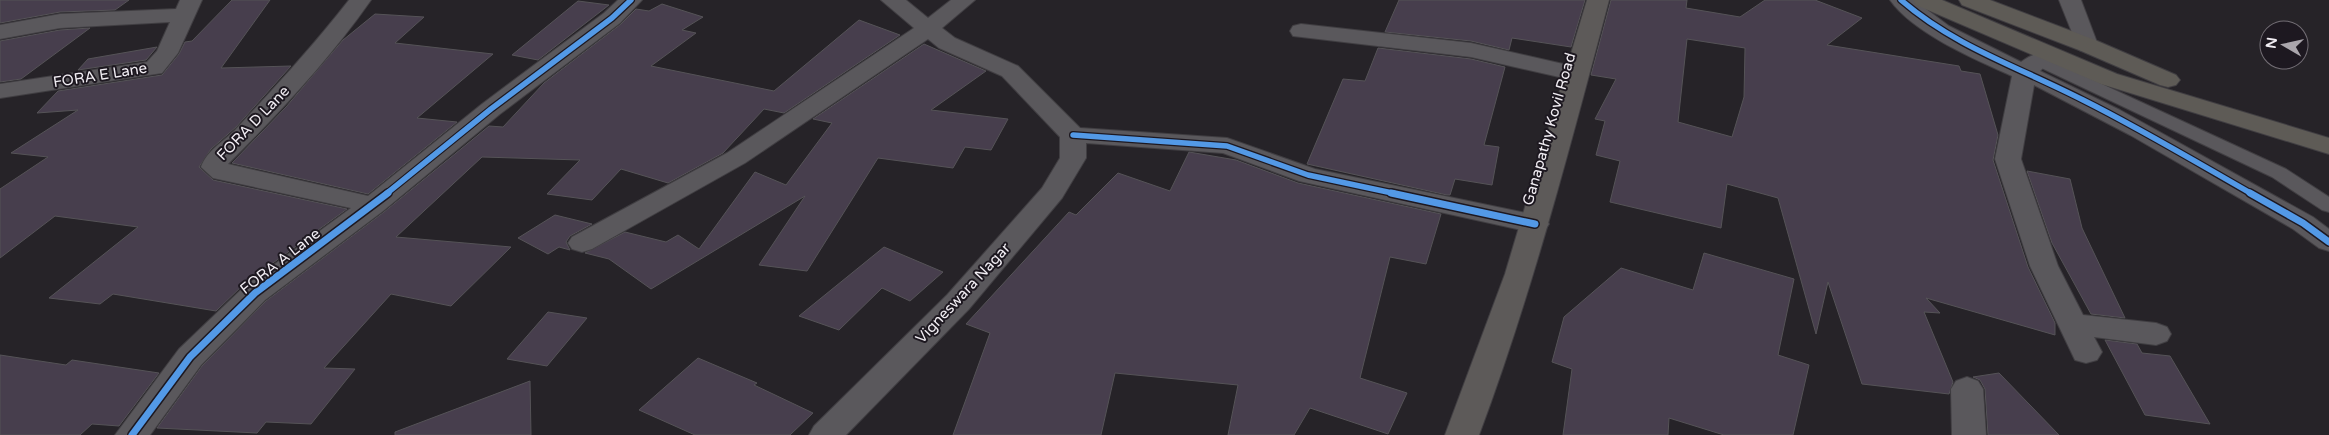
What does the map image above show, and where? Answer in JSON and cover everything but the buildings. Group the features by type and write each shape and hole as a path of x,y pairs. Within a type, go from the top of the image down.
{"main road":[{"name":"Ganapathy Kovil Road","path":"1462,435 1486,377 1535,224 1598,0"},
{"path":"1924,0 2037,61 2118,82 2329,146"},
{"path":"1970,0 2086,45 2163,78 2225,98 2329,127"}],"street":[{"name":"FORA D Lane","path":"360,0 320,52 241,139 216,162 214,167 222,172 372,205"},
{"name":"FORA A Lane","path":"132,435 190,357 255,293 372,205 491,108 612,18 631,0"},
{"path":"892,0 947,43 1010,71 1073,135 1228,146 1308,175 1535,224"},
{"path":"582,242 736,158 928,30 964,0"},
{"path":"1901,0 1917,16 1999,62 2037,61 2084,100 2287,214 2329,242"},
{"path":"2070,0 2086,45"},
{"path":"0,32 60,21 188,8"},
{"name":"FORA E Lane","path":"0,91 154,68 167,53 188,8"},
{"path":"1301,31 1471,50 1577,74"},
{"path":"2037,61 2008,159 2044,266 2086,352"},
{"name":"Vigneswara Nagar","path":"826,435 958,302 1053,192 1073,158 1073,135"},
{"path":"2072,324 2156,334"},
{"path":"1967,389 1969,435"}],"lane":[{"path":"2037,61 2279,173 2329,206"}],"cycle path":[{"path":"132,435 190,357 255,293 373,205 491,109 612,18 631,0"},
{"path":"1901,0 1941,31 1988,56 2062,89 2112,115 2303,223 2329,242"},
{"path":"1073,135 1227,146 1308,175 1535,224"}]}
